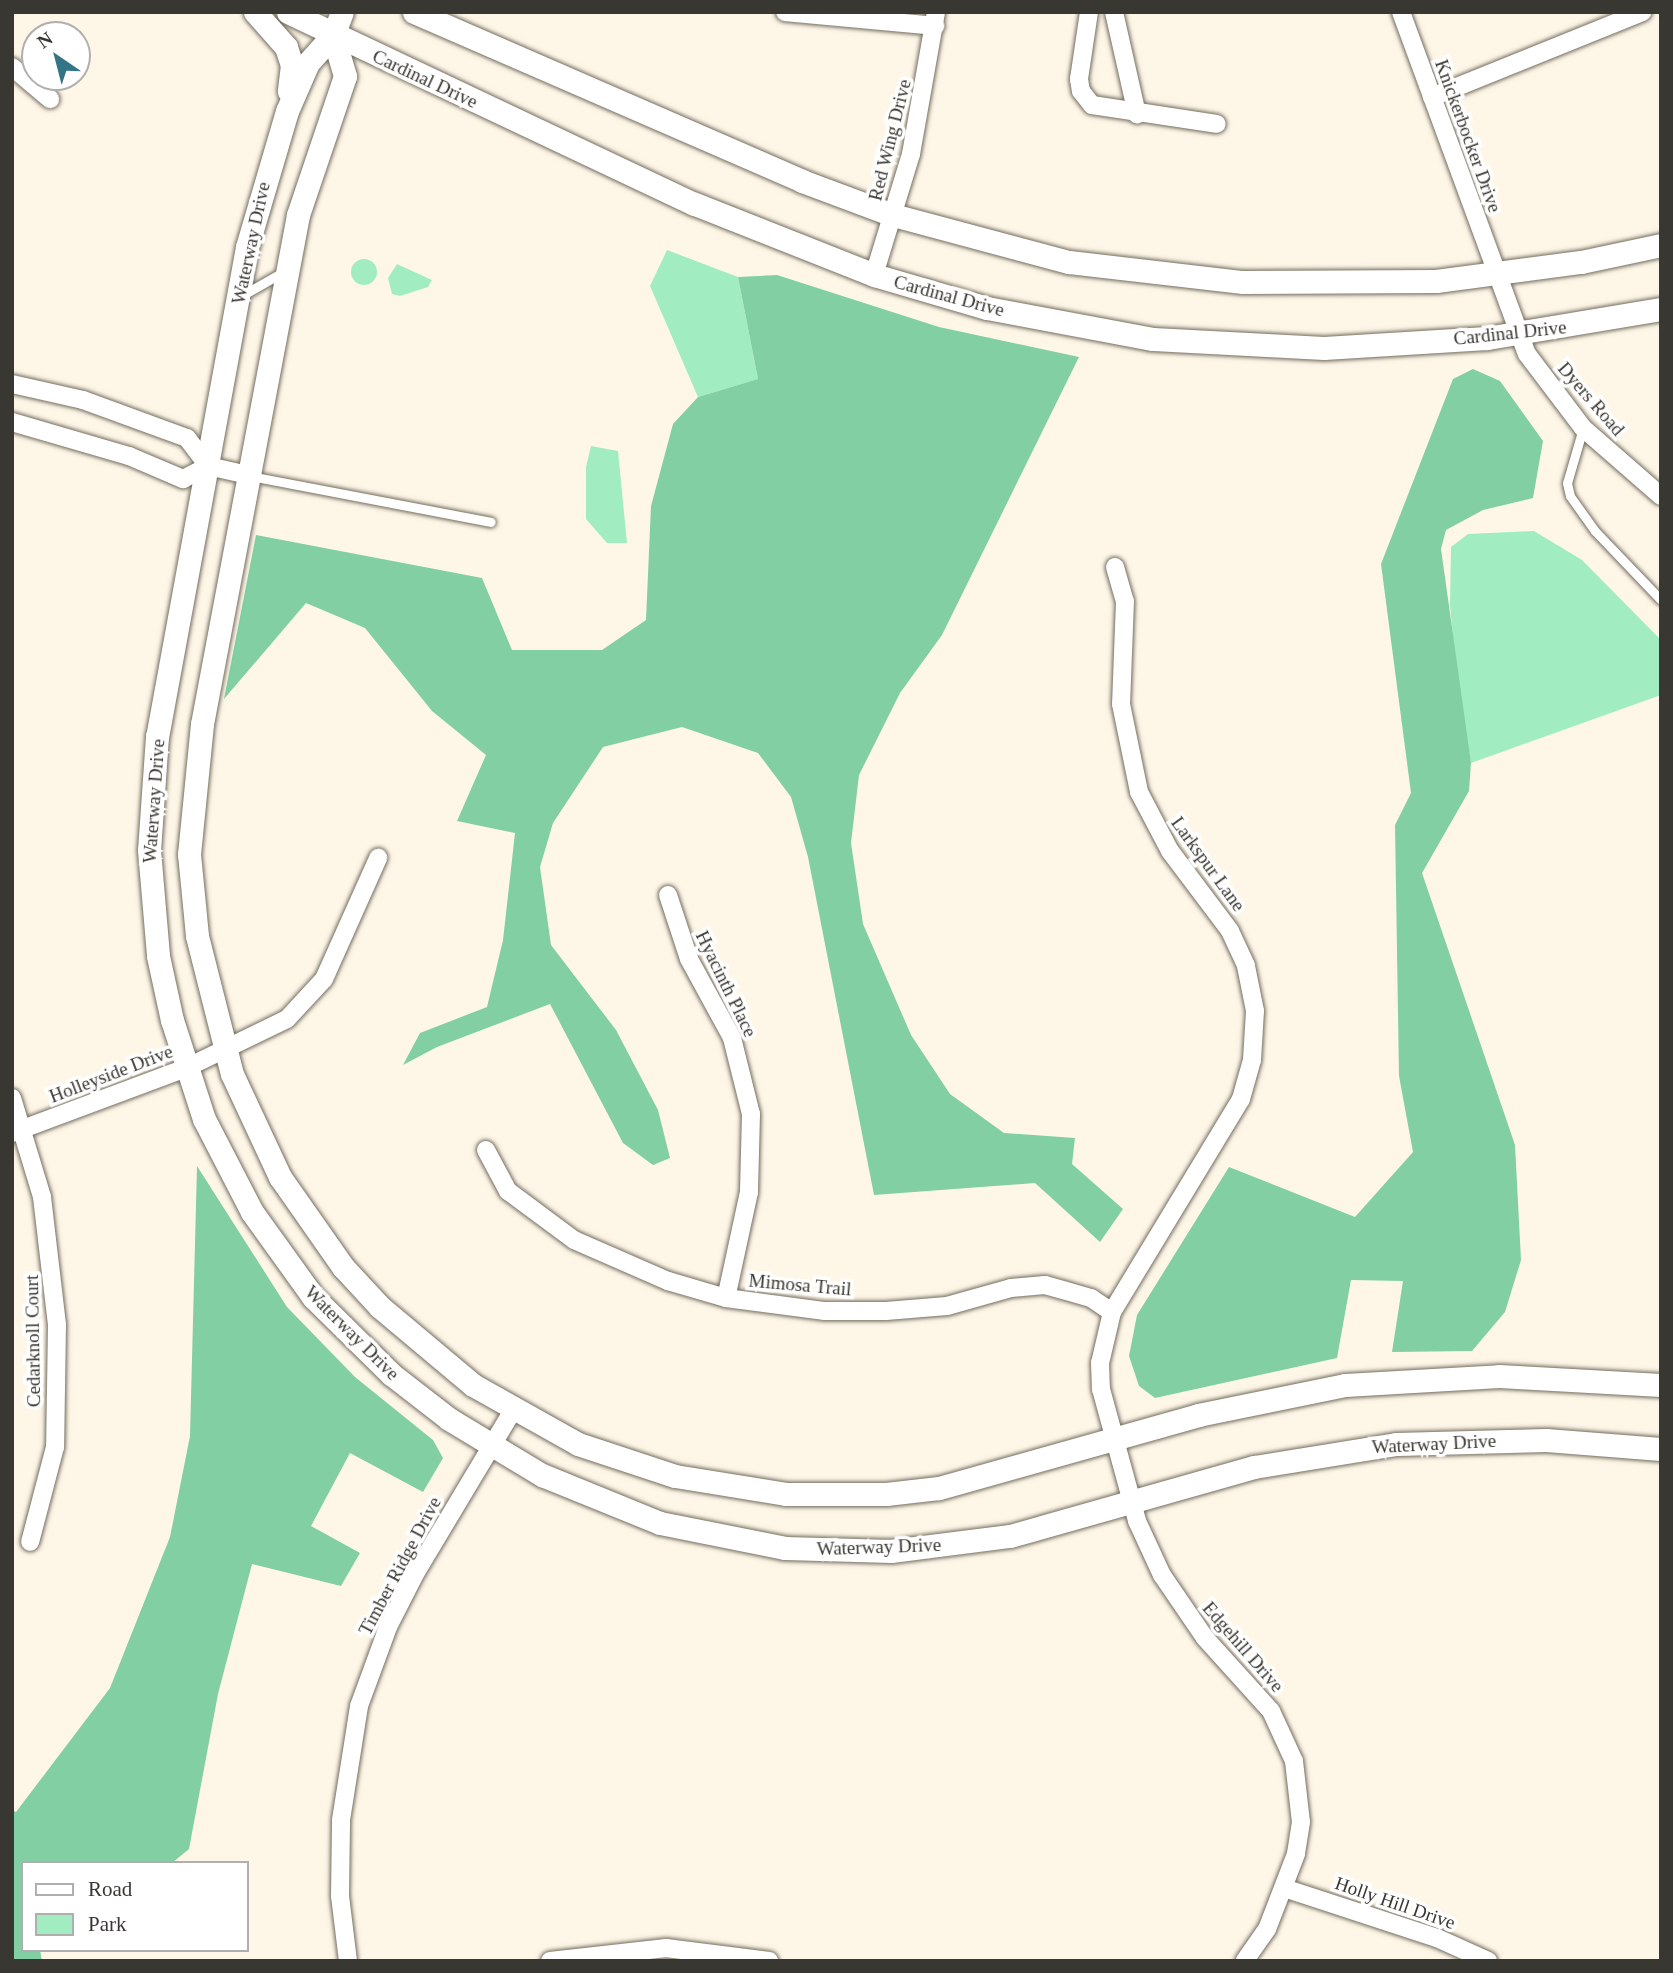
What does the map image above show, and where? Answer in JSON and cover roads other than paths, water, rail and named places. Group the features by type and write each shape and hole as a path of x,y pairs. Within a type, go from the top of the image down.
{"main road":[{"path":"255,12 275,30 290,57 287,111"},
{"name":"Cardinal Drive","path":"288,12 695,204 874,275 987,308 1153,339 1324,348 1517,334 1661,309"},
{"name":"Waterway Drive","path":"342,12 333,35 308,63 287,111 260,191 157,736 150,804 151,907 158,956 186,1068 220,1155 252,1212 313,1297 391,1374 492,1447 616,1507 716,1537 785,1548 891,1551 951,1546 1010,1536 1254,1467 1396,1444 1546,1440 1661,1449"},
{"path":"414,12 802,181 893,215 1000,247 1160,275 1329,284 1495,275 1661,245"},
{"name":"Waterway Drive","path":"333,35 345,76 307,178 287,270 202,724 189,853 197,936 224,1051 280,1177 343,1266 429,1352 513,1410 621,1460 697,1480 786,1494 873,1494 939,1488 1263,1400 1412,1378 1499,1376 1661,1385"}],"street":[{"path":"785,12 935,19"},
{"path":"1089,12 1081,91 1092,105 1216,124"},
{"path":"1114,12 1138,114"},
{"name":"Knickerbocker Drive","path":"1401,12 1495,275"},
{"path":"1432,97 1642,12"},
{"name":"Red Wing Drive","path":"874,275 893,215 925,92 935,19"},
{"path":"12,67 50,99"},
{"name":"Dyers Road","path":"1495,275 1517,334 1534,365 1583,428 1661,496"},
{"path":"12,384 83,400 187,438 208,466"},
{"path":"12,422 95,445 183,479 208,466 248,475"},
{"name":"Larkspur Lane","path":"1114,1440 1100,1363 1112,1312 1232,1118 1249,1075 1255,1032 1250,981 1230,931 1170,851 1139,792 1121,704 1125,601 1115,567"},
{"name":"Holleyside Drive","path":"17,1132 186,1068 269,1031 308,1000 324,979 378,858"},
{"name":"Hyacinth Place","path":"668,895 689,959 732,1038 751,1114 749,1192 726,1298"},
{"name":"Cedarknoll Court","path":"12,1098 17,1132 42,1197 57,1325 55,1447 30,1542"},
{"name":"Mimosa Trail","path":"486,1150 508,1191 574,1240 657,1277 726,1298 825,1311 886,1311 947,1306 1011,1288 1045,1285 1091,1298 1112,1312"},
{"name":"Timber Ridge Drive","path":"348,1961 340,1896 341,1820 359,1706 388,1627 513,1410"},
{"name":"Edgehill Drive","path":"1114,1440 1147,1545 1184,1611 1252,1686 1283,1732 1294,1761 1301,1822 1287,1889 1267,1929 1245,1961"},
{"name":"Holly Hill Drive","path":"1287,1889 1437,1938 1488,1961"},
{"path":"550,1961 666,1948 769,1961"}],"lane":[{"path":"239,297 287,270"},
{"path":"1583,428 1567,483 1570,496 1595,531 1661,600"},
{"path":"248,475 491,522"}]}
